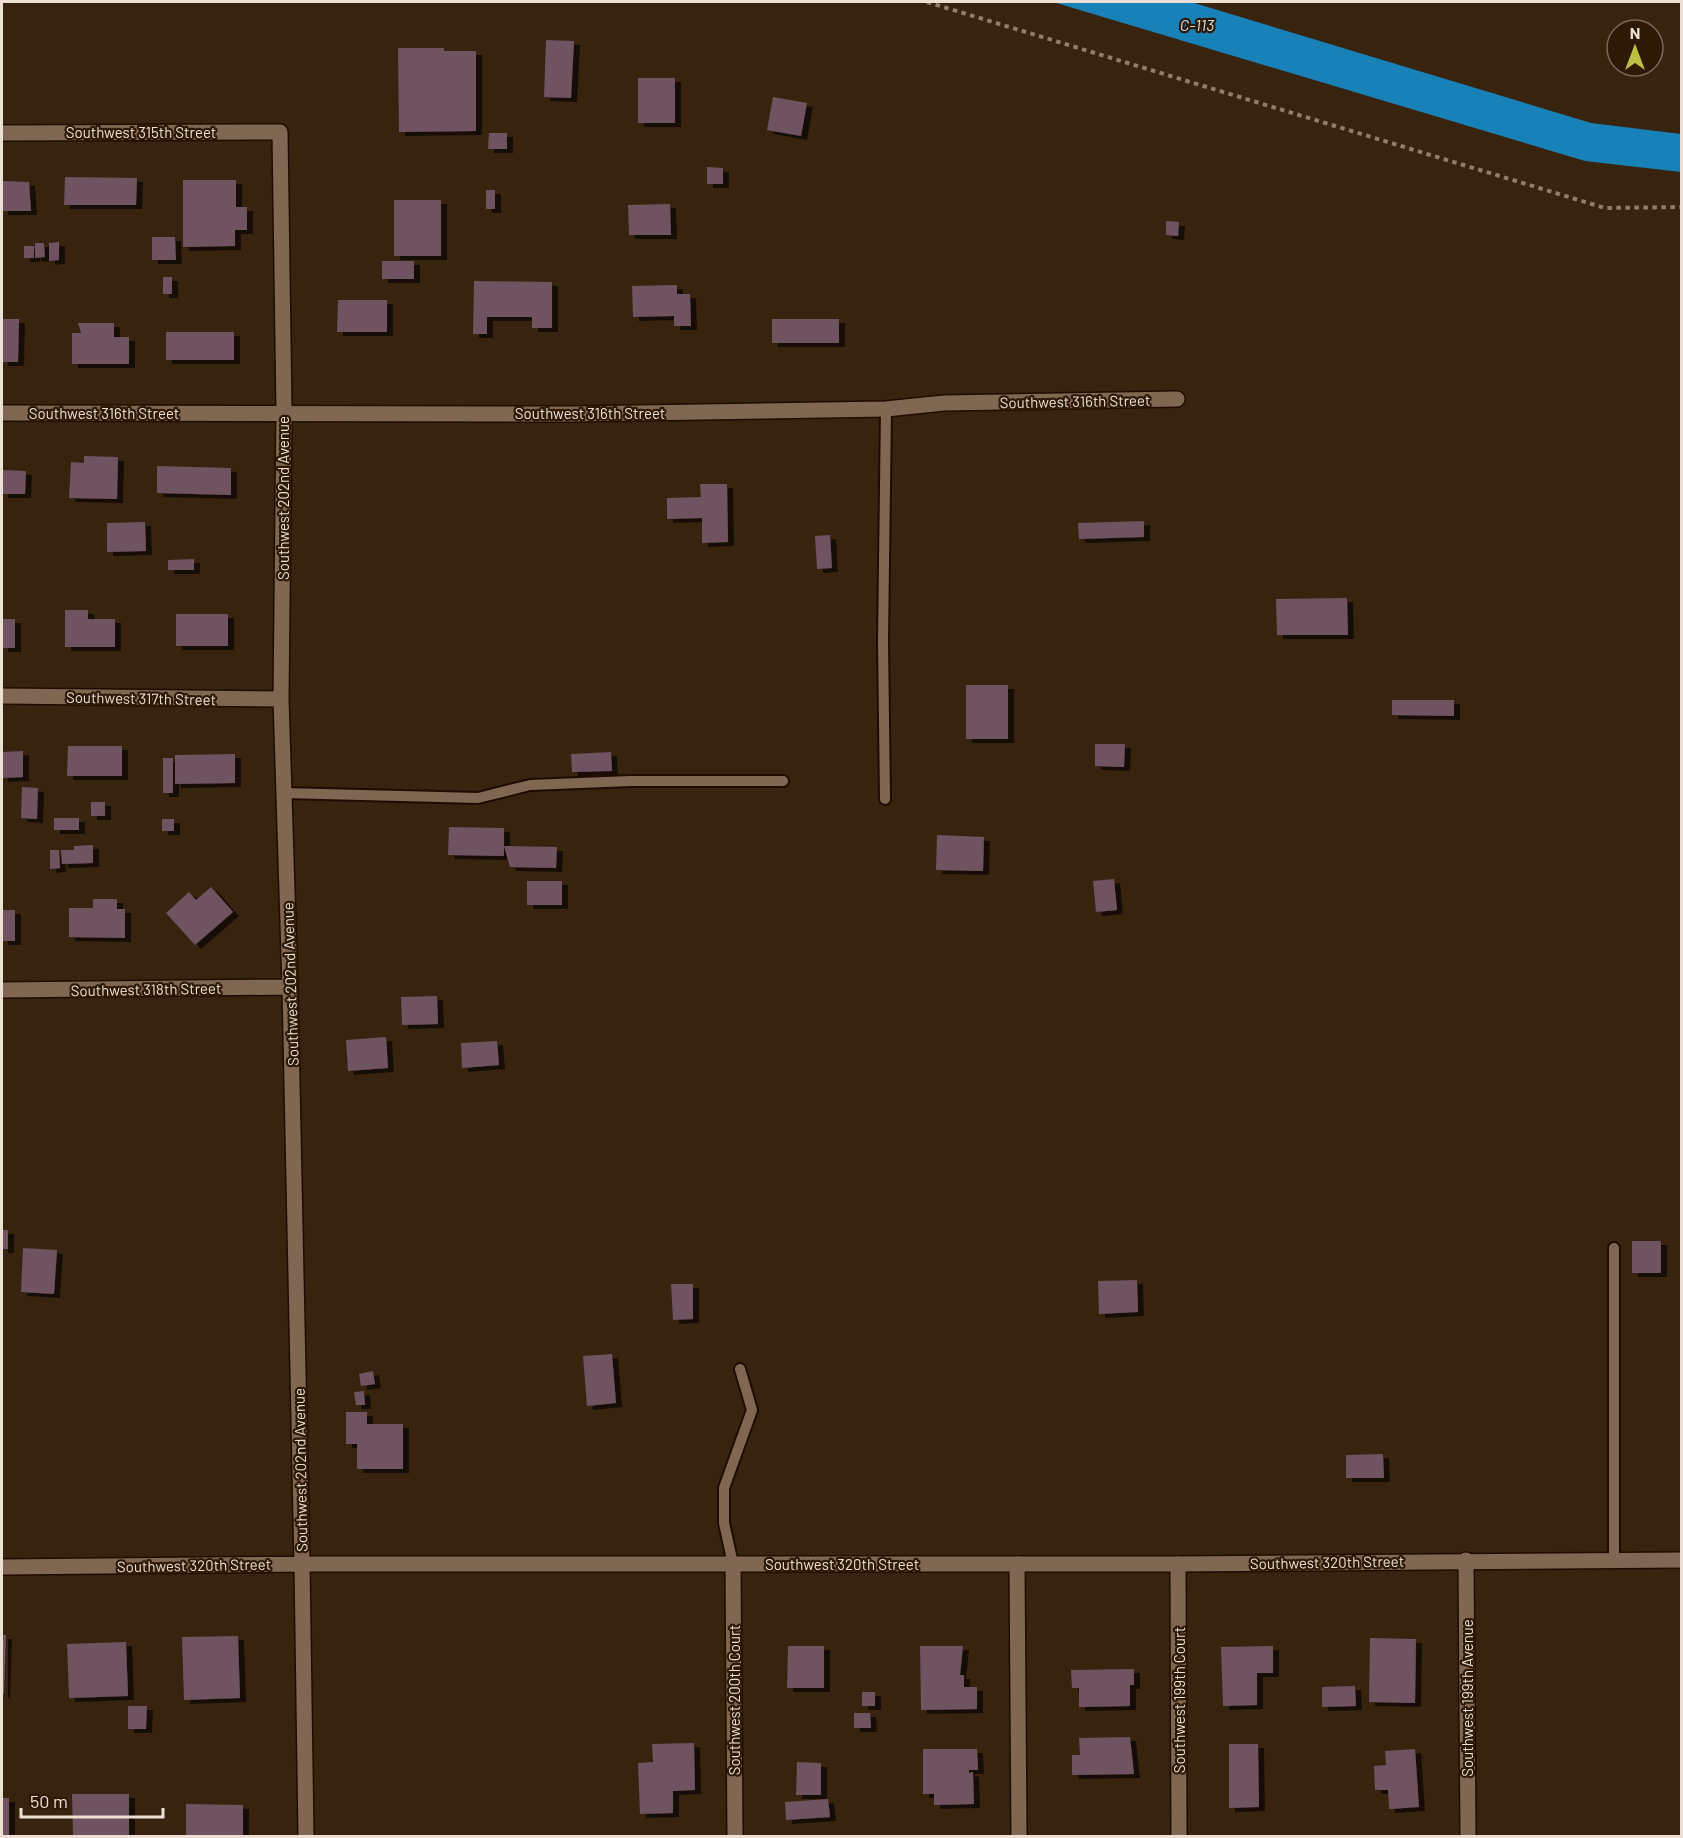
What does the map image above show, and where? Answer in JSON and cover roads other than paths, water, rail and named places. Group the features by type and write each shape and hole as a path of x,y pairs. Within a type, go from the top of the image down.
{"street":[{"name":"Southwest 315th Street","path":"2,133 280,132"},
{"name":"Southwest 202nd Avenue","path":"280,132 284,412 281,699 291,987 306,1836"},
{"name":"Southwest 316th Street","path":"2,413 574,414 886,409 944,403 1177,399"},
{"name":"Southwest 317th Street","path":"2,696 281,699"},
{"name":"Southwest 318th Street","path":"2,990 291,987"},
{"name":"Southwest 199th Avenue","path":"1466,1560 1468,1836"},
{"name":"Southwest 320th Street","path":"2,1568 302,1564 1178,1564 1682,1560"},
{"name":"Southwest 200th Court","path":"733,1564 735,1836"},
{"path":"1017,1564 1019,1836"},
{"name":"Southwest 199th Court","path":"1178,1564 1179,1836"}],"lane":[{"path":"885,799 883,641 886,409"},
{"path":"284,793 478,798 530,785 631,781 783,781"},
{"path":"1614,1248 1614,1560"},
{"path":"733,1564 724,1523 724,1488 752,1410 740,1369"}],"water":[{"name":"C-113","path":"1053,2 1191,2 1591,123 1681,134 1681,172 1585,161"}]}
